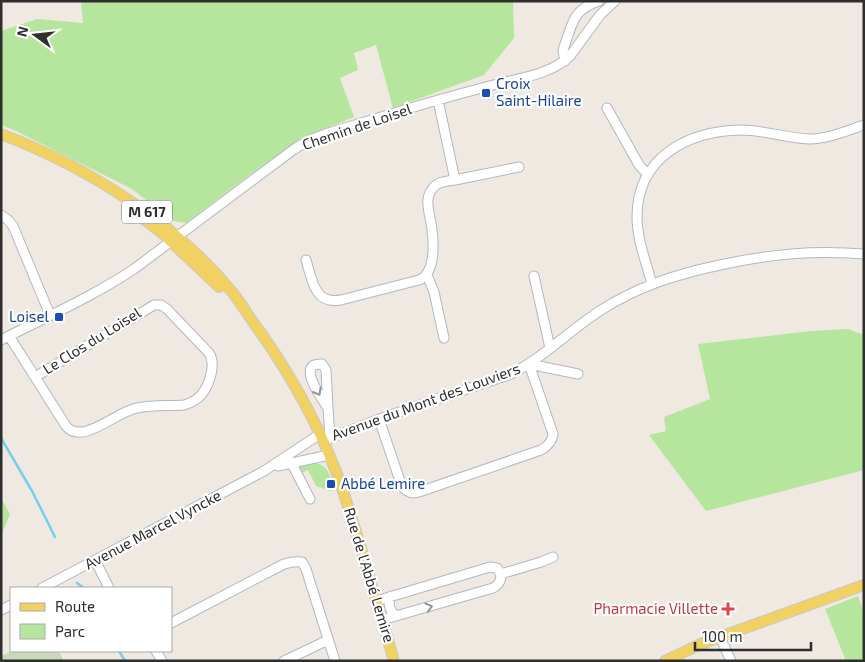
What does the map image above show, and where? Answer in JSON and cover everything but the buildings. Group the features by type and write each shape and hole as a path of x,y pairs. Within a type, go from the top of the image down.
{"main road":[{"name":"Rue de l'Abbé Lemire","path":"1,134 40,151 98,181 144,210 215,282 259,332 295,385 324,437 349,508 394,661"},
{"name":"Rue de l'Abbé Lemire","path":"1,141 57,166 105,192 174,239"},
{"path":"665,661 693,647 864,585"}],"street":[{"path":"565,60 563,51 576,15 585,7 599,1"},
{"name":"Chemin de Loisel","path":"5,338 106,287 134,269 301,144 344,128 554,68 574,51 604,11 615,1"},
{"path":"438,100 455,180"},
{"path":"608,108 639,165 648,175"},
{"path":"652,284 637,224 637,211 642,188 648,175 658,161 672,149 689,140 722,132 762,131 809,139 828,137 864,125"},
{"path":"306,260 316,291 333,301 419,280 427,275 432,262 433,237 428,207 432,189 437,184 519,167"},
{"path":"1,215 13,226 50,315"},
{"name":"Avenue du Mont des Louviers","path":"324,437 511,374 529,364 601,310 631,293 652,284 692,271 764,256 823,252 864,254"},
{"path":"427,275 434,292 444,338"},
{"path":"534,276 550,348"},
{"name":"Le Clos du Loisel","path":"5,338 35,377 66,426 71,431 80,433 87,432 134,408 190,403 204,391 213,361 209,353 167,309 161,305 154,305 35,377"},
{"path":"379,419 401,484 405,490 411,492 419,492 541,450 549,445 553,434 529,364"},
{"name":"Avenue du Mont des Louviers","path":"529,364 578,374"},
{"path":"324,437 328,408"},
{"name":"Avenue Marcel Vyncke","path":"44,587 264,471 324,437"},
{"name":"Avenue Marcel Vyncke","path":"264,471 291,462 329,454"},
{"path":"291,462 310,499"},
{"path":"501,574 541,562 553,556"},
{"path":"95,560 108,587"},
{"path":"172,622 284,564 298,561 302,562 306,569 335,661"},
{"path":"376,601 486,568 496,568 501,574 501,581 493,588 382,620"},
{"path":"391,596 390,608 396,616"},
{"path":"720,637 731,661"},
{"path":"284,661 328,640"}],"green space":[{"path":"81,1 513,1 514,38 484,75 393,108 376,45 354,53 358,70 340,78 354,117 300,139 186,223 173,221 132,189 1,125 1,31 37,19 83,23"},
{"path":"848,329 864,335 864,470 706,511 649,435 666,431 664,417 710,399 698,344 811,331"},
{"path":"311,463 325,468 334,489 330,491 316,486 308,470 302,473 298,465"},
{"path":"1,498 10,514 1,536"},
{"path":"858,596 864,613 864,661 846,661 825,609"},
{"path":"10,652 60,652 64,661 1,661 1,656"}],"waterway":[{"path":"1,438 32,491 55,537"},
{"path":"77,583 83,587"},
{"path":"120,652 125,661"}],"place":[{"name":"Croix Saint-Hilaire","path":"486,93"},
{"name":"Loisel","path":"59,317"},
{"name":"Abbé Lemire","path":"331,484"},
{"name":"Pharmacie Villette","path":"728,609"}]}
